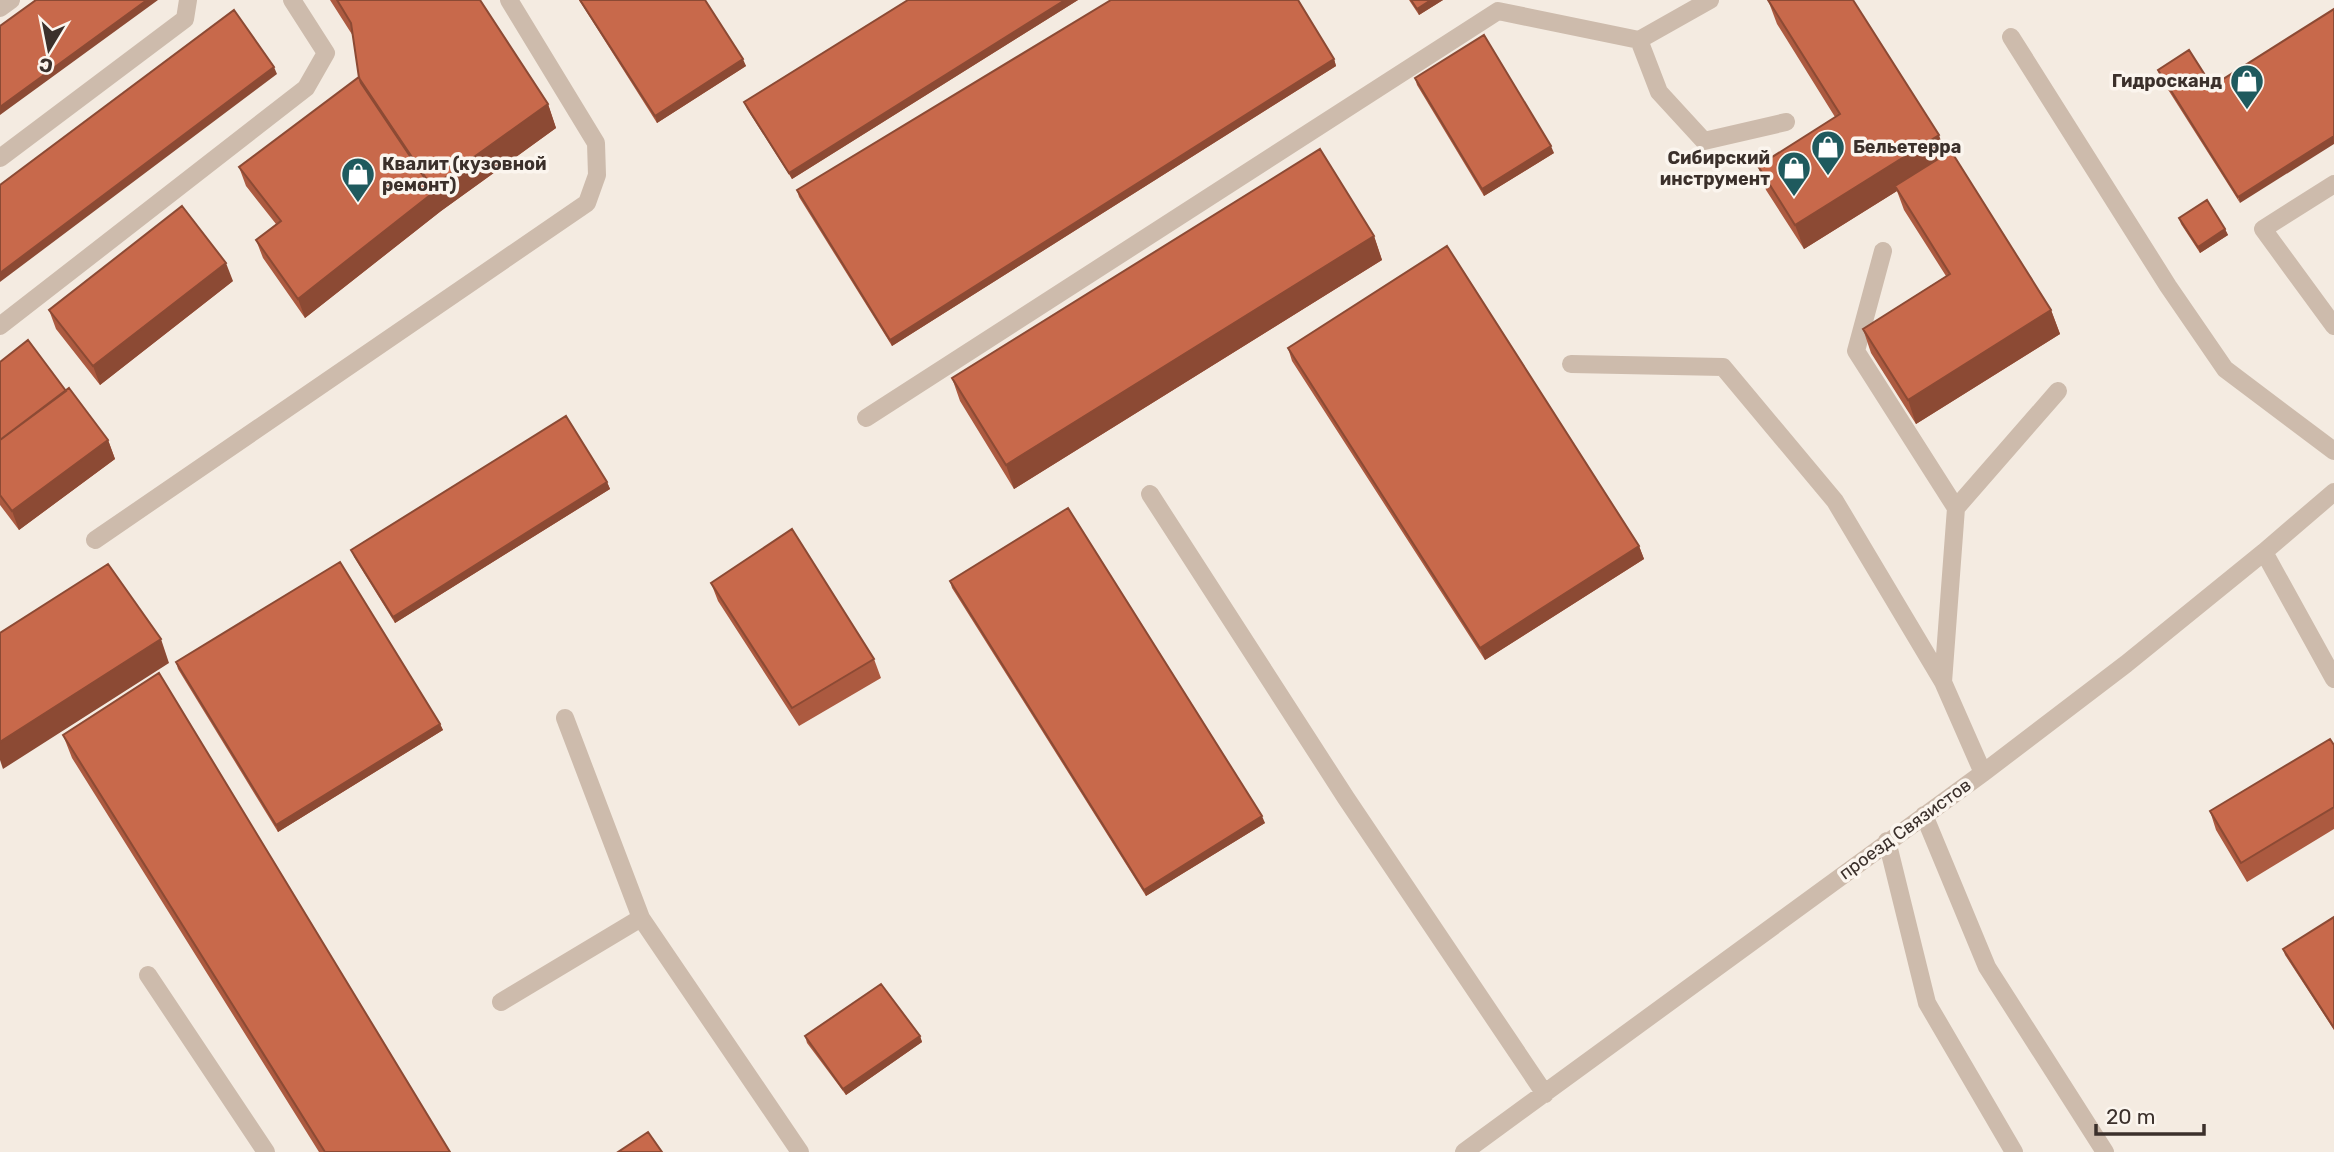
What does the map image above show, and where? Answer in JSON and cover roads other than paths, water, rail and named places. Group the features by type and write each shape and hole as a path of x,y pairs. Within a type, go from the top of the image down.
{"lane":[{"path":"0,8 11,0"},
{"path":"0,158 185,19 188,0"},
{"path":"0,326 306,88 326,53 292,0"},
{"path":"96,540 587,203 597,175 596,143 509,0"},
{"path":"866,418 1498,11 1639,40 1710,0"},
{"path":"2011,37 2168,286 2225,369 2334,451"},
{"path":"1639,40 1659,92 1704,141 1786,122"},
{"path":"2334,184 2263,229 2334,326"},
{"path":"1883,251 1856,351 1956,508 1943,682"},
{"path":"1571,364 1723,367 1835,501 1943,682 1983,773"},
{"path":"1956,508 2058,391"},
{"name":"проезд Связистов","path":"1464,1152 1983,773 2126,664 2334,492"},
{"path":"1150,495 1346,798 1545,1094"},
{"path":"2264,552 2334,679"},
{"path":"565,718 641,918 800,1152"},
{"path":"1924,815 1987,967 2105,1152"},
{"path":"1887,841 1927,1003 2014,1152"},
{"path":"501,1002 641,918"},
{"path":"148,975 266,1152"}],"place":[{"name":"Гидросканд","path":"2247,111"},
{"name":"Бельетерра","path":"1828,177"},
{"name":"Сибирский инструмент","path":"1794,198"},
{"name":"Квалит (кузовной ремонт)","path":"358,204"}]}
